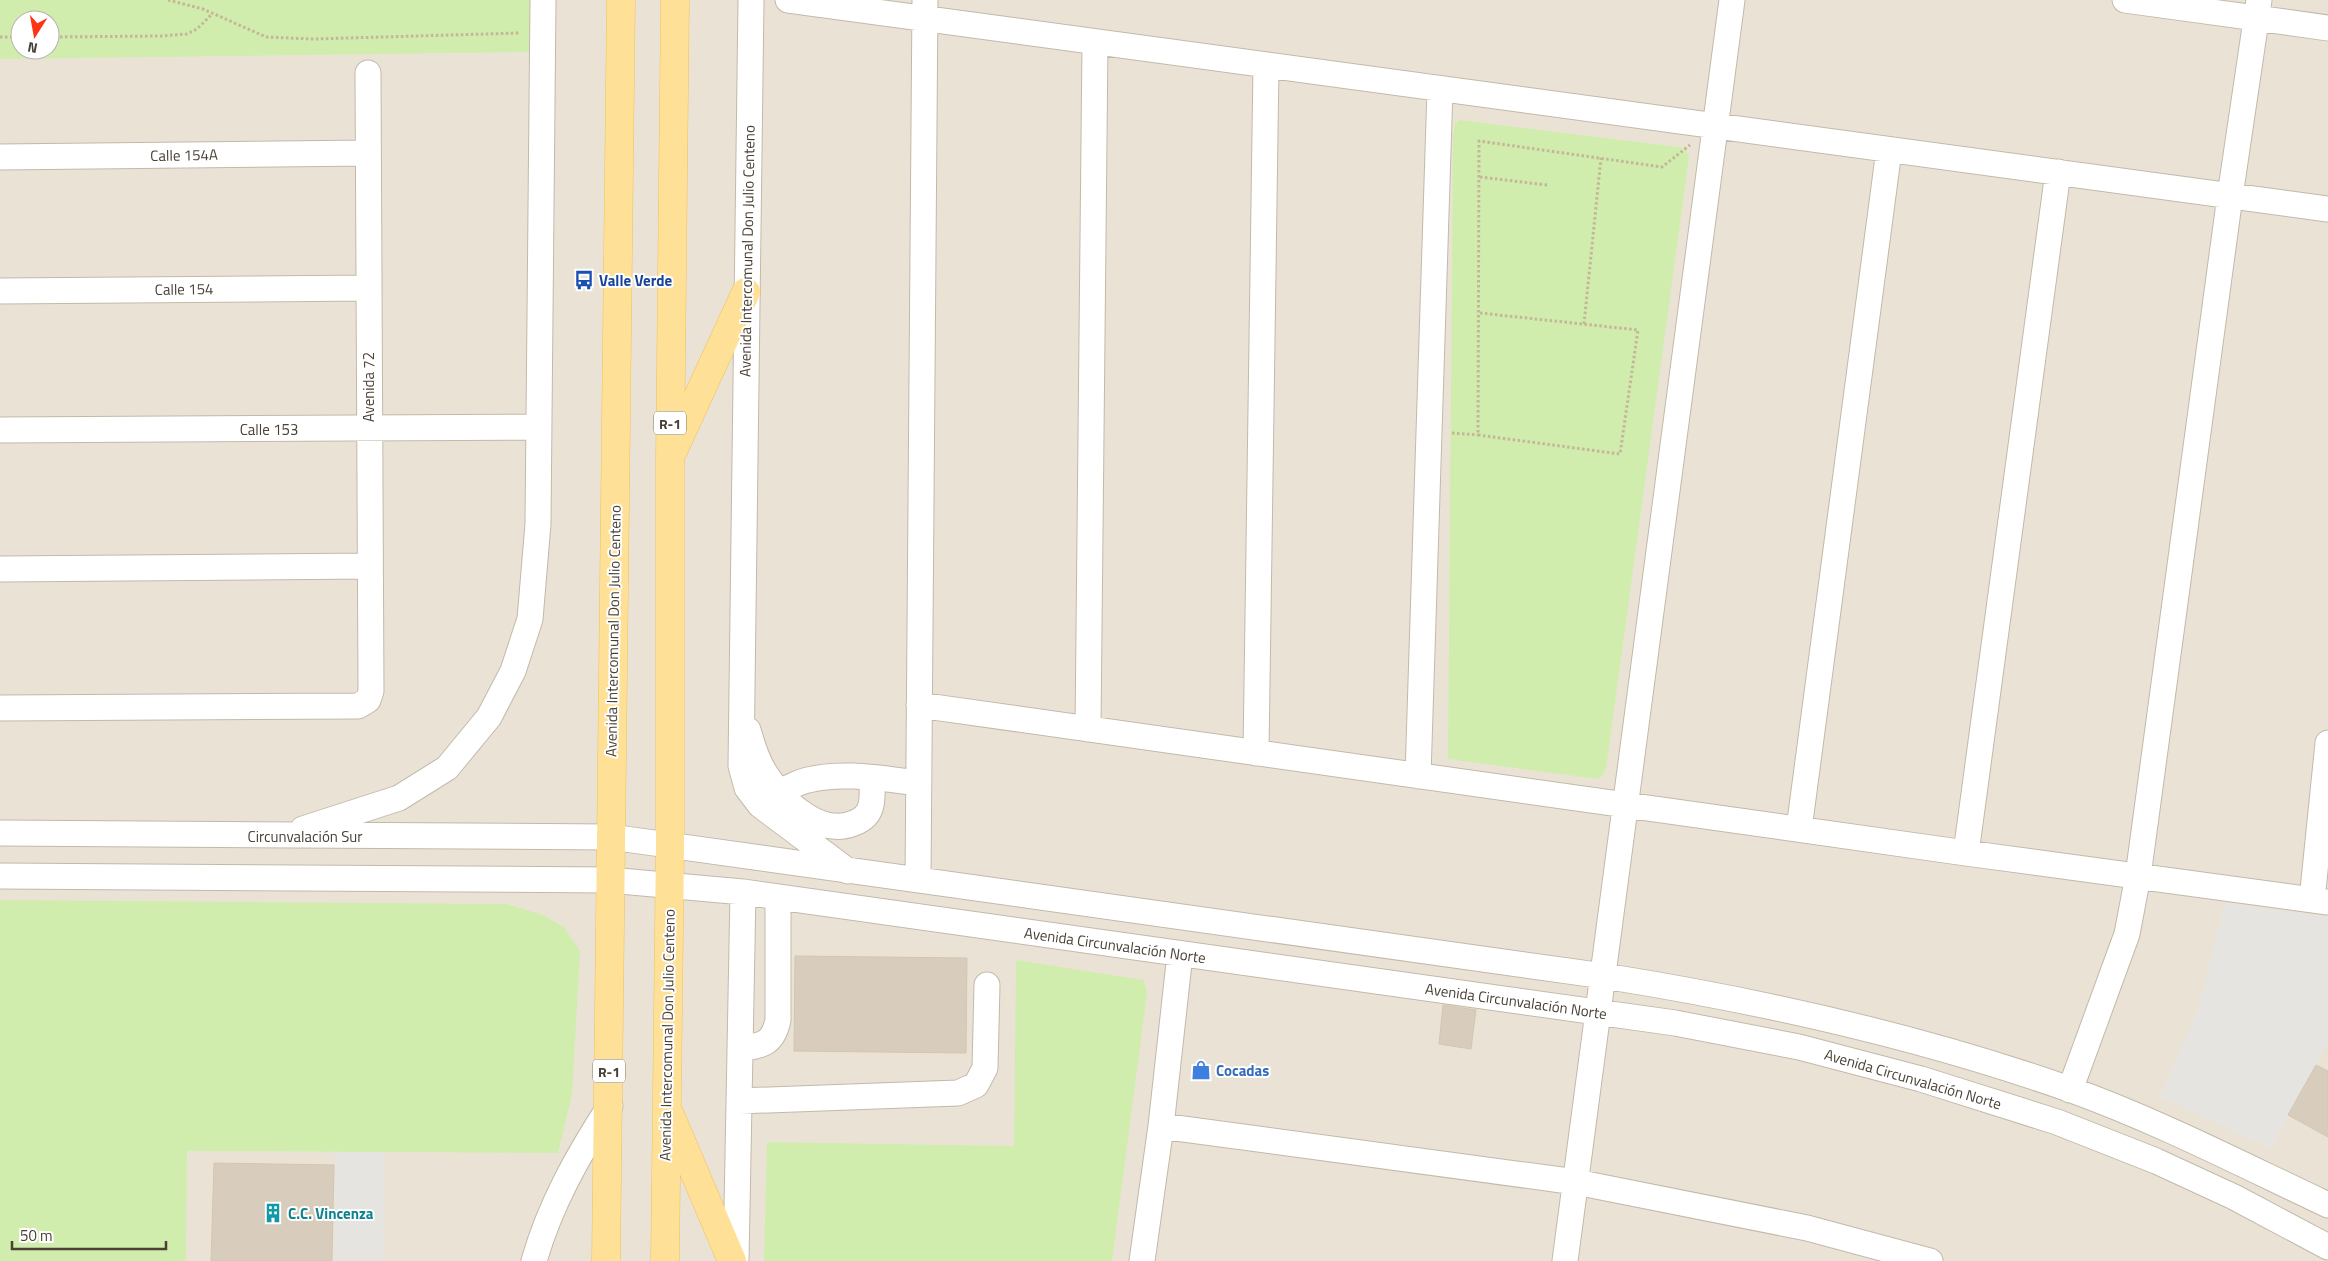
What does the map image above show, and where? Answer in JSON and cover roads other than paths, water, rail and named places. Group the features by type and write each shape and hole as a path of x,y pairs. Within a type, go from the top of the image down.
{"main road":[{"name":"Avenida Intercomunal Don Julio Centeno","path":"606,1261 610,1106 609,880 621,0"},
{"name":"Avenida Intercomunal Don Julio Centeno","path":"665,1261 670,846 670,459 675,0"},
{"path":"670,459 746,292"},
{"path":"666,1106 732,1261"}],"street":[{"path":"282,836 399,798 447,768 489,717 513,671 530,619 538,524 543,0"},
{"name":"Avenida Intercomunal Don Julio Centeno","path":"751,0 741,766 747,788 760,805 845,868"},
{"path":"788,0 925,9 1095,42 2328,209"},
{"path":"1565,1261 1604,976 1624,804 1732,0"},
{"path":"2125,0 2258,9 2328,28"},
{"path":"918,880 925,9"},
{"path":"2070,1090 2127,934 2138,876 2230,196 2258,9"},
{"path":"1088,729 1095,42"},
{"path":"1256,753 1266,65"},
{"name":"Avenida 72","path":"0,708 358,706 368,700 371,691 368,428 368,73"},
{"path":"1418,776 1440,89"},
{"path":"1799,829 1889,150"},
{"name":"Calle 154A","path":"0,157 368,153"},
{"path":"1966,853 2058,172"},
{"name":"Calle 154","path":"0,291 368,288"},
{"name":"Calle 153","path":"0,430 538,427"},
{"path":"0,569 369,566"},
{"path":"919,705 1966,853 2320,901 2328,742"},
{"path":"742,712 758,761 768,779 806,816 821,824 849,826 859,821 869,811 872,795 872,778"},
{"path":"780,792 806,780 847,776 919,783"},
{"path":"845,868 849,826"},
{"name":"Circunvalación Sur","path":"0,834 610,837 670,846"},
{"path":"670,846 845,868 918,880 1604,976 1680,988 1852,1024 1947,1050 2070,1090 2169,1130 2328,1205"},
{"path":"0,876 609,880"},
{"name":"Avenida Circunvalación Norte","path":"609,880 743,892 1599,1012 1675,1023 1799,1047 1920,1079 2057,1122 2156,1161 2234,1197 2328,1247"},
{"path":"736,1261 743,892"},
{"path":"740,1048 760,1046 775,1031 778,1020 778,897"},
{"path":"1142,1261 1161,1126 1180,954"},
{"path":"739,1101 958,1093 976,1085 985,1068 987,985"},
{"path":"534,1261 550,1216 570,1170 610,1106"},
{"path":"1161,1126 1576,1182 1807,1228 1930,1261"}],"place":[{"name":"Valle Verde","path":"584,280"},
{"name":"Cocadas","path":"1201,1070"},
{"name":"C.C. Vincenza","path":"273,1213"}]}
